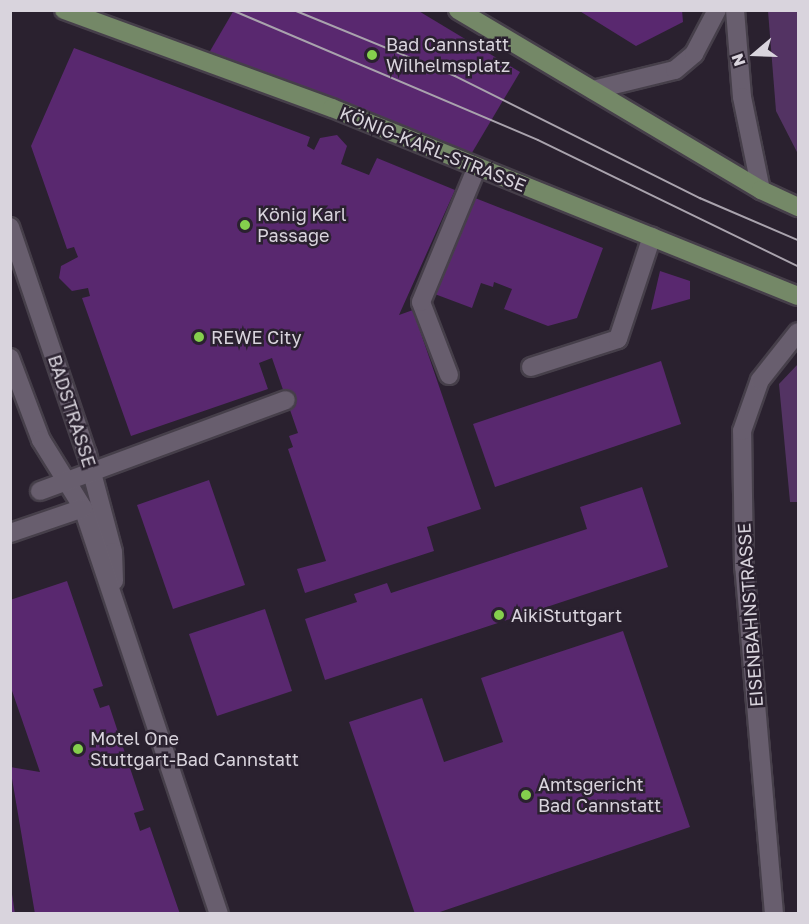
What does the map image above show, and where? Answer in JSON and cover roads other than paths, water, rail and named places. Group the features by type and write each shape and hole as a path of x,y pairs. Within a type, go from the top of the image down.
{"main road":[{"name":"KÖNIG-KARL-STRASSE","path":"64,10 332,108 798,296"},
{"path":"458,10 761,190 798,207"}],"street":[{"path":"593,90 675,70 694,54 717,10"},
{"path":"735,10 742,97 761,190"},
{"path":"448,375 421,302 477,167"},
{"name":"BADSTRASSE","path":"10,227 92,472 113,552 115,600"},
{"path":"531,367 618,339 652,236"},
{"name":"EISENBAHNSTRASSE","path":"774,914 744,567 742,431 760,380 798,332"},
{"name":"BADSTRASSE","path":"10,358 41,440 68,480 83,508 219,914"},
{"path":"40,491 286,400"},
{"path":"10,533 83,508"}],"tram line":[{"path":"232,10 538,140 798,266"},
{"path":"294,10 455,76 700,198 798,240"}],"place":[{"name":"Bad Cannstatt Wilhelmsplatz","path":"372,55"},
{"name":"König Karl Passage","path":"245,225"},
{"name":"REWE City","path":"199,337"},
{"name":"AikiStuttgart","path":"499,615"},
{"name":"Motel One Stuttgart-Bad Cannstatt","path":"78,749"},
{"name":"Amtsgericht Bad Cannstatt","path":"526,795"}]}
